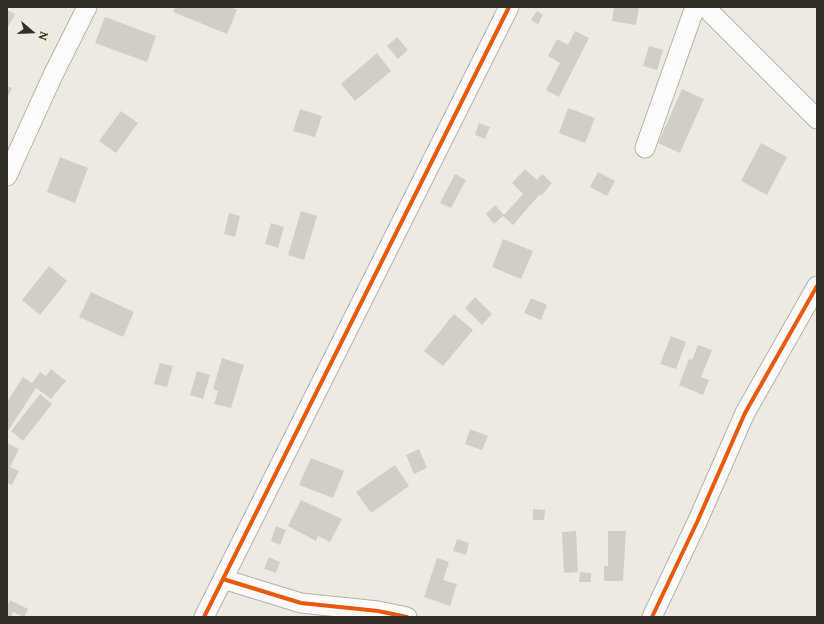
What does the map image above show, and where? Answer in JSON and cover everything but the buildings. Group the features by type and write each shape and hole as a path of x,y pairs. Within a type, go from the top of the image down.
{"street":[{"path":"7,176 53,75 87,7"},
{"path":"204,617 361,299 509,7"},
{"path":"645,148 695,7"},
{"path":"705,7 817,119"},
{"path":"652,617 698,520 745,412 817,286"},
{"path":"223,578 301,603 378,611 407,617"}],"cycle path":[{"path":"204,617 509,7"},
{"path":"652,617 698,520 745,413 817,286"},
{"path":"223,579 301,603 378,611 407,617"}]}
